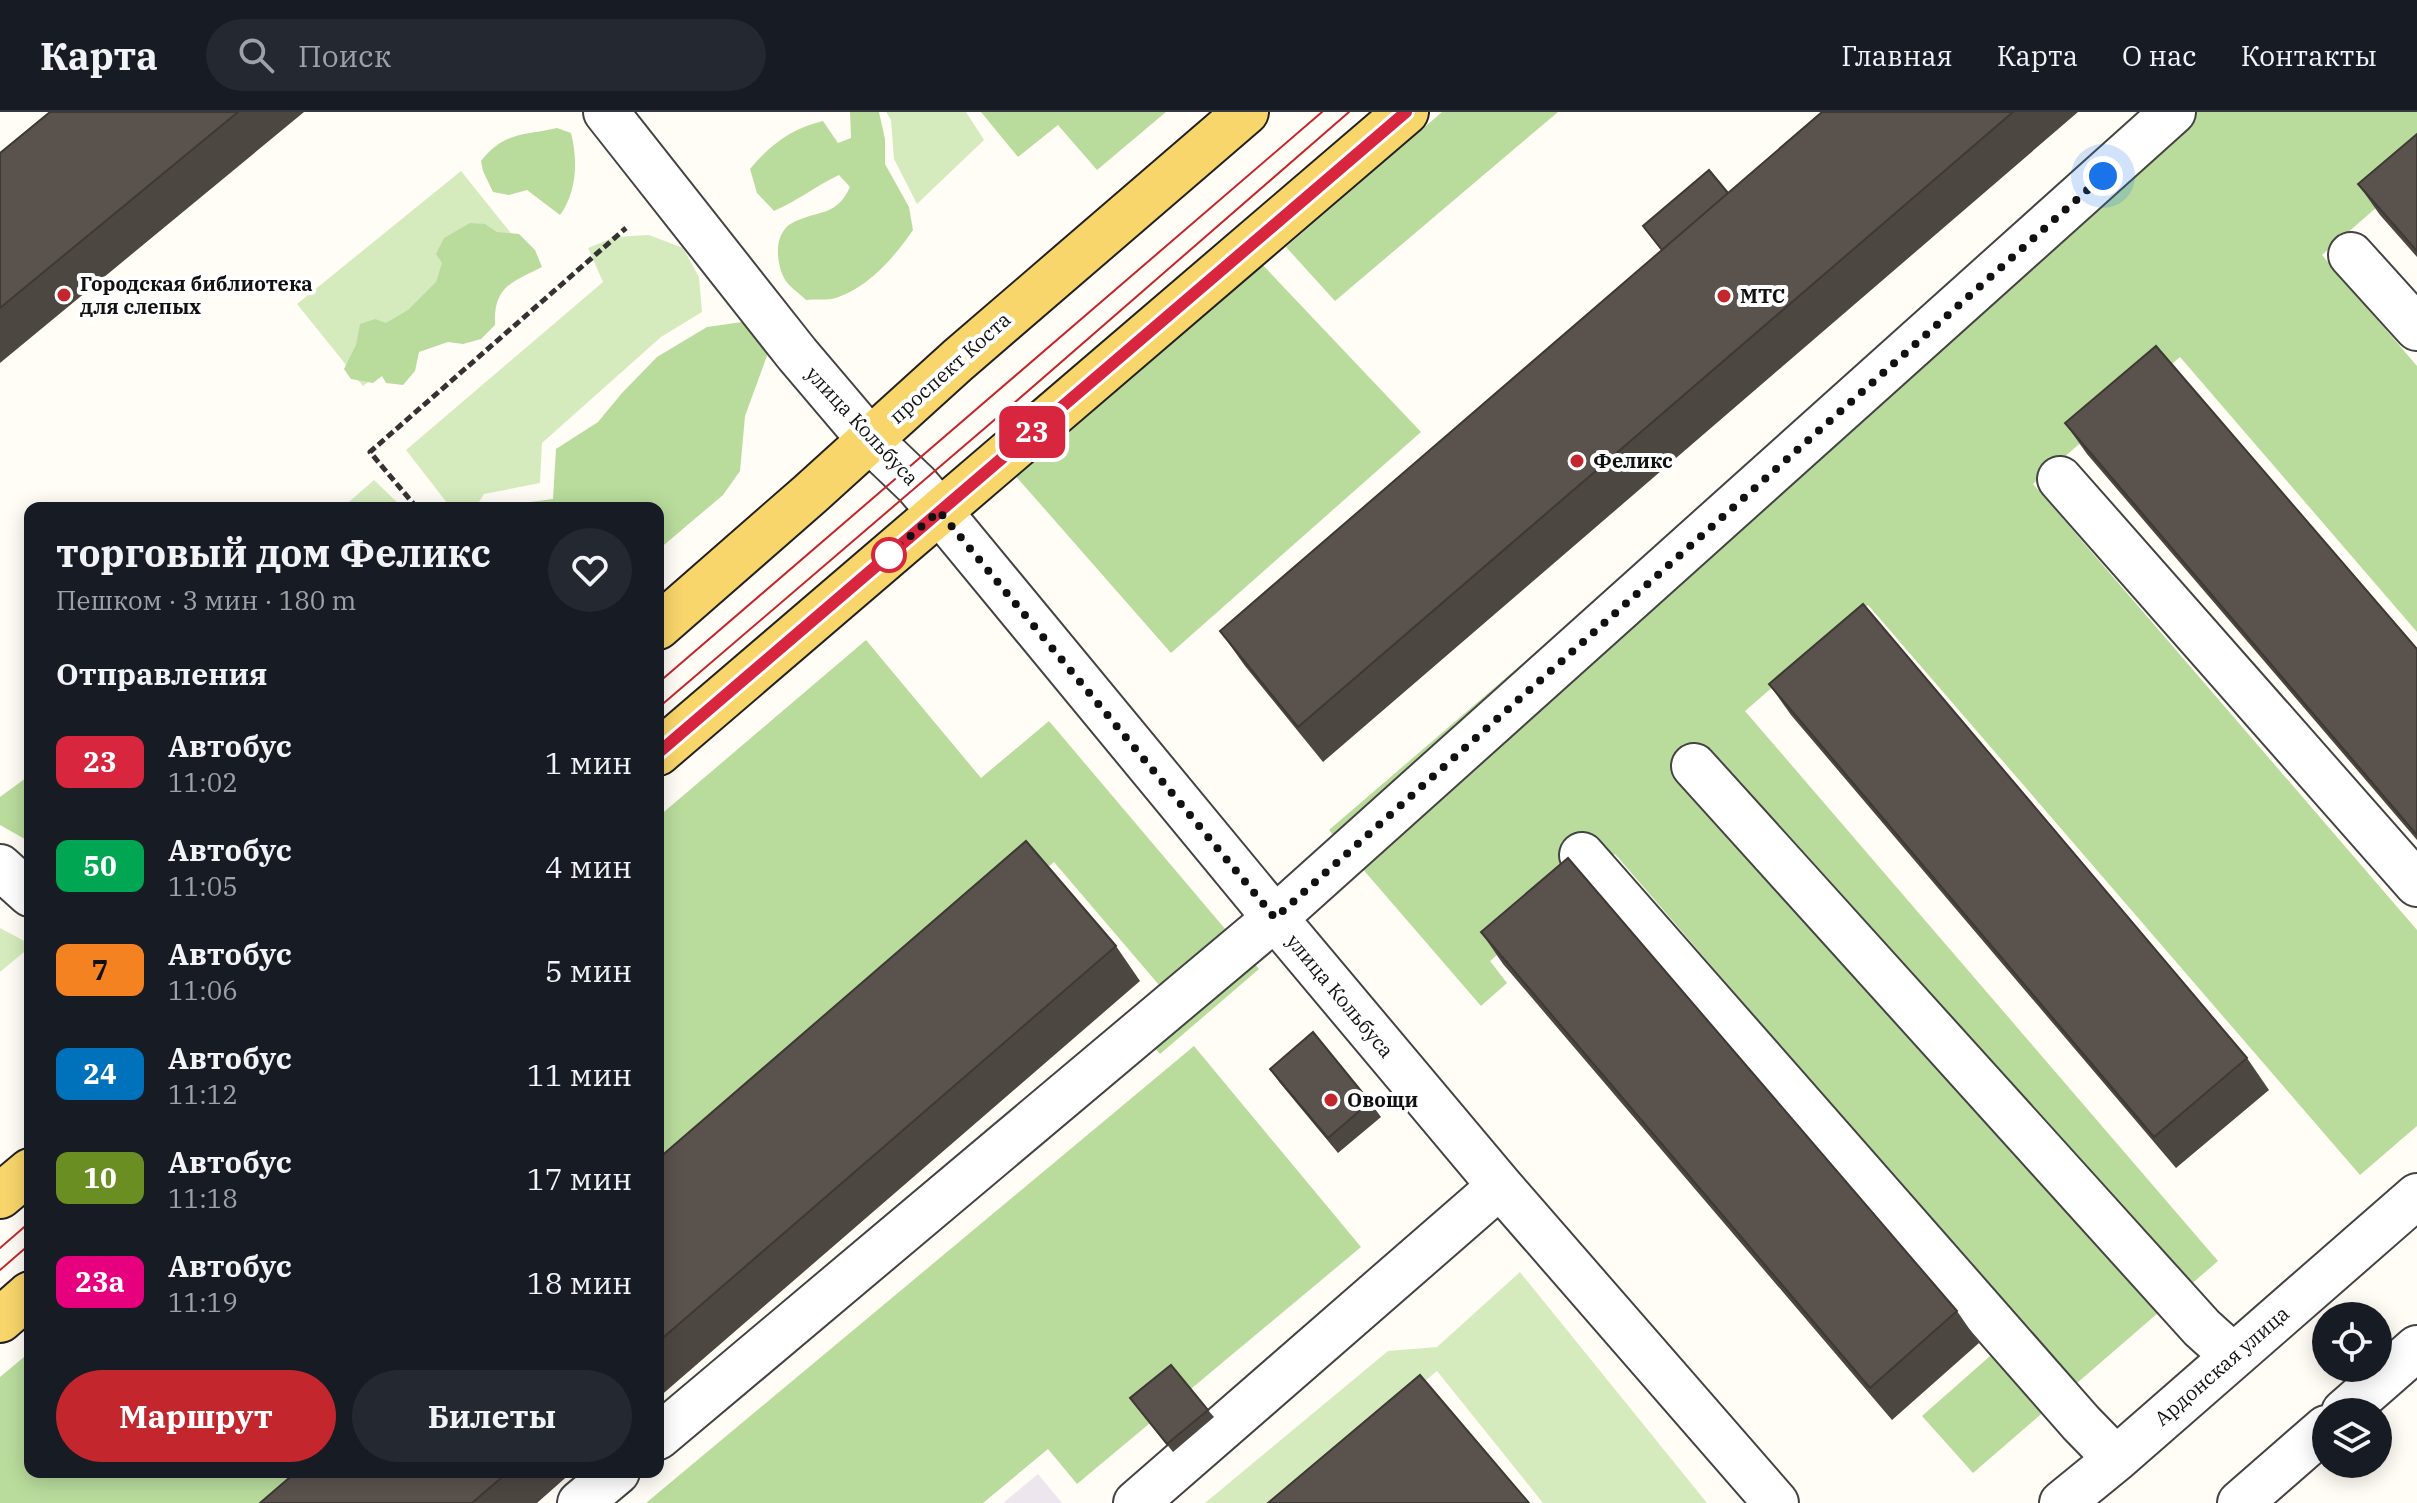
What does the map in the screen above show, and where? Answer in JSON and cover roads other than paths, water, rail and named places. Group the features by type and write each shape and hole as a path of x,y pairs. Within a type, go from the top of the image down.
{"main road":[{"name":"проспект Коста","path":"664,622 958,360 1246,112"},
{"path":"664,748 1406,112"},
{"path":"0,1196 24,1176"},
{"path":"0,1320 24,1299"}],"street":[{"path":"664,1432 1275,918 2173,112"},
{"name":"улица Кольбуса","path":"625,119 797,354 870,440 917,485 1500,1186 1776,1503"},
{"path":"2351,255 2417,328"},
{"path":"2060,479 2417,884"},
{"path":"1694,766 2192,1317 2233,1356"},
{"path":"1582,855 2116,1459"},
{"path":"0,867 24,889"},
{"path":"1136,1503 1500,1186"},
{"name":"Ардонская улица","path":"2062,1503 2417,1196"},
{"path":"2360,1398 2417,1348"},
{"path":"2240,1503 2312,1440"},
{"path":"580,1503 610,1478"}],"tram line":[{"path":"664,678 1322,112"},
{"path":"664,703 1349,112"},
{"path":"0,1248 24,1227"},
{"path":"0,1270 24,1249"}],"place":[{"name":"Городская библиотека для слепых","path":"64,295"},
{"name":"МТС","path":"1724,296"},
{"name":"Феликс","path":"1577,461"},
{"name":"Овощи","path":"1331,1100"}]}
